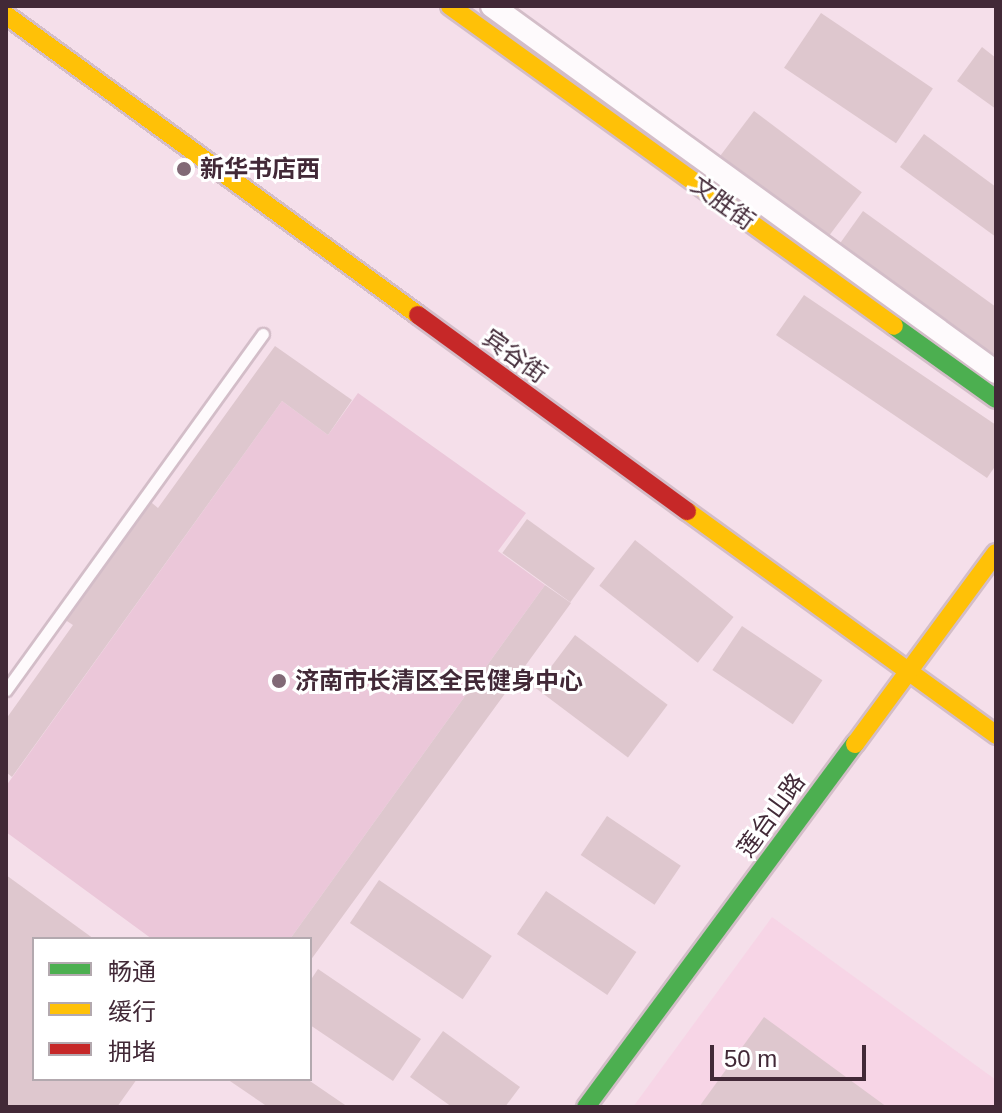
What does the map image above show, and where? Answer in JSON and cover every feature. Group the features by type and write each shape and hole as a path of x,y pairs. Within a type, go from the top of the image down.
{"street":[{"name":"文胜街","path":"450,6 996,399"},
{"name":"文胜街","path":"492,6 996,372"},
{"name":"宾谷街","path":"6,15 996,735"},
{"name":"莲台山路","path":"586,1107 996,553"}],"lane":[{"path":"6,690 263,334"}],"shaded area":[{"name":"济南市长清区全民健身中心","path":"358,393 526,513 498,551 545,585 291,937 149,937 6,832 6,786 282,401 328,435"},
{"path":"772,917 996,1080 996,1107 633,1107"}],"building":[{"path":"821,13 933,88 896,143 784,68"},
{"path":"982,47 996,58 996,109 957,81"},
{"path":"754,111 862,192 825,241 717,160"},
{"path":"924,134 996,187 996,237 900,167"},
{"path":"863,211 996,307 996,361 836,249"},
{"path":"804,295 996,425 996,465 987,478 776,335"},
{"path":"275,346 352,400 328,435 282,401 12,777 6,772 6,719 73,625 59,616 146,498 158,508"},
{"path":"527,519 595,568 570,602 502,553"},
{"path":"635,540 734,617 698,663 599,586"},
{"path":"545,585 571,603 312,958 312,937 291,937"},
{"path":"742,626 822,680 793,724 712,670"},
{"path":"575,635 668,705 628,758 535,688"},
{"path":"607,816 681,866 655,905 581,855"},
{"path":"6,875 91,937 32,937 32,1081 136,1081 117,1107 6,1107"},
{"path":"379,880 492,956 463,999 350,923"},
{"path":"546,891 636,952 607,995 517,934"},
{"path":"318,969 421,1039 393,1081 312,1026 312,978"},
{"path":"764,1017 887,1107 699,1107"},
{"path":"443,1031 520,1087 505,1107 452,1107 410,1077"},
{"path":"230,1081 310,1081 348,1107 268,1107"}],"traffic: fast":[{"path":"894,326 996,399"},
{"path":"586,1107 855,744"}],"traffic: slow":[{"path":"450,6 894,326"},
{"path":"6,15 418,315"},
{"path":"687,511 996,735"},
{"path":"855,744 996,553"}],"traffic: jam":[{"path":"418,315 687,511"}],"place":[{"name":"新华书店西","path":"184,169"},
{"name":"济南市长清区全民健身中心","path":"279,681"}]}
